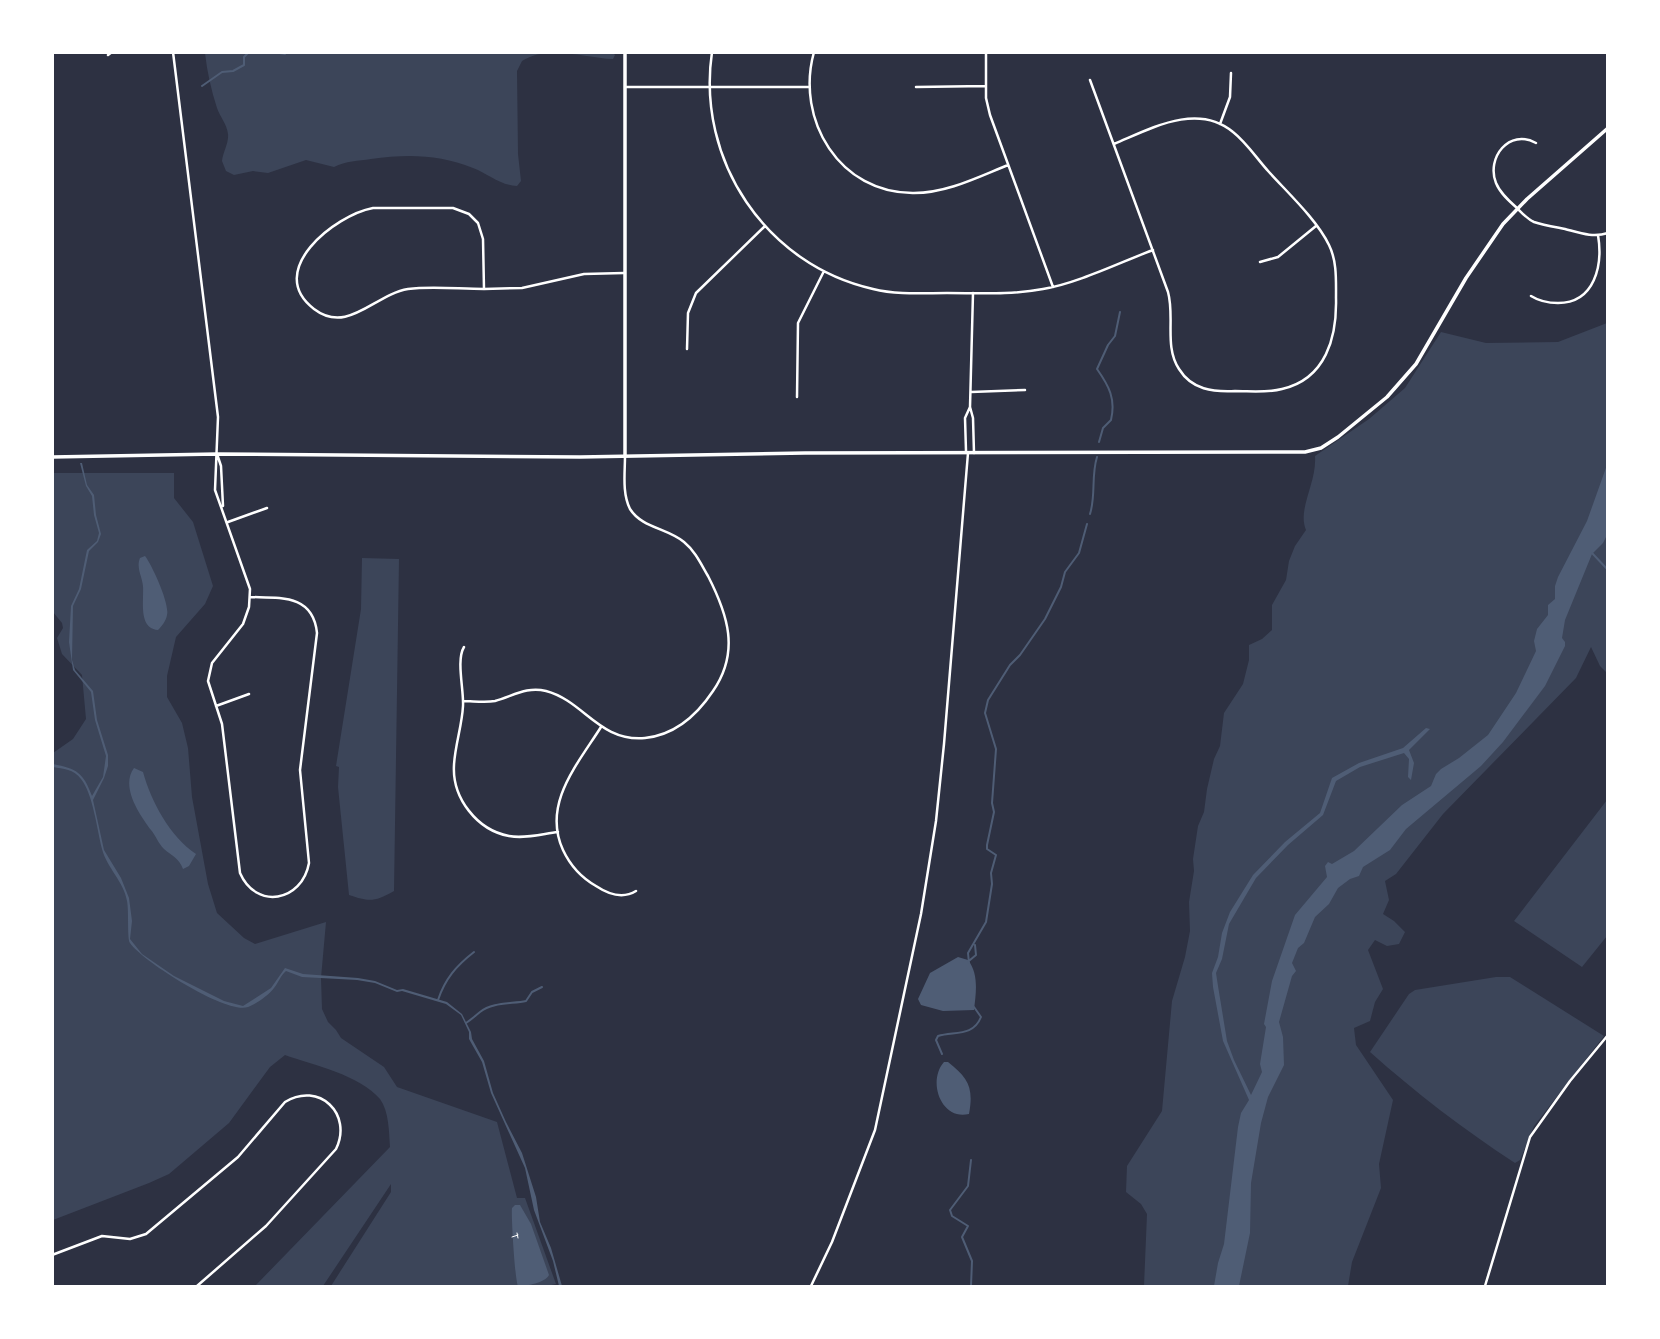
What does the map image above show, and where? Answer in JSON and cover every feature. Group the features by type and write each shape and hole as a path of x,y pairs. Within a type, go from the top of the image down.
{"main road":[{"path":"625,52 625,456"},
{"path":"52,457 217,454 625,456 1305,452 1321,448 1338,437 1378,405 1410,372 1484,249 1517,208 1608,128"}],"street":[{"path":"173,52 218,417 217,454 221,466 222,508 248,579 250,597 243,624 209,669 209,688 222,724 240,873 257,893 269,897 282,896 302,884 309,863 300,770 317,633 312,614 299,602 289,598 250,597"},
{"path":"712,52 712,116 725,166 740,194 764,227 787,248 824,271 882,291 1007,293 1053,287 1153,250"},
{"path":"814,52 808,86 814,119 826,145 848,169 879,187 908,193 936,191 1008,165"},
{"path":"986,52 986,86 990,115 1053,287"},
{"path":"1220,124 1230,97 1231,73"},
{"path":"1090,80 1170,300 1172,354 1185,377 1203,389 1214,391 1279,390 1297,384 1313,373 1330,349 1335,332 1335,265 1329,244 1316,226 1234,133 1220,124 1181,119 1114,144"},
{"path":"625,87 808,86"},
{"path":"916,87 986,86"},
{"path":"1536,143 1524,138 1513,139 1501,148 1495,161 1496,184 1532,221 1598,235 1608,233"},
{"path":"484,289 483,239 480,228 469,214 453,208 383,208 358,212 340,221 311,246 300,262 298,276 299,288 309,304 319,313 338,318 355,315 406,290 484,289 522,288 584,274 624,273"},
{"path":"1260,262 1278,257 1316,226"},
{"path":"687,349 688,313 696,293 764,227"},
{"path":"1531,296 1547,302 1561,303 1583,296 1592,284 1600,264 1598,235"},
{"path":"797,397 798,323 824,271"},
{"path":"973,293 970,407 974,453"},
{"path":"971,392 1025,390"},
{"path":"811,1286 832,1242 875,1131 920,914 936,821 943,756 957,609 967,453 965,418 970,407"},
{"path":"463,701 492,701 531,689 544,690 559,696 601,727 618,735 641,738 677,727 701,706 716,686 723,671 729,645 724,608 698,557 680,539 641,520 629,506 625,488 625,456"},
{"path":"228,522 267,508"},
{"path":"464,647 460,657 463,701 454,773 459,794 467,809 485,827 506,835 524,837 558,832"},
{"path":"216,706 249,694"},
{"path":"601,727 561,794 556,814 558,832 566,855 589,882 619,895 629,895 636,891"},
{"path":"1485,1286 1530,1137 1570,1081 1608,1035"},
{"path":"52,1255 102,1236 130,1239 146,1234 238,1157 285,1102 307,1095 327,1102 341,1124 341,1137 336,1149 266,1226 197,1286"}],"path":[{"path":"512,1237 518,1235"}],"shaded area":[{"path":"205,53 543,53 522,61 517,71 521,181 517,186 505,184 460,163 422,156 384,157 348,162 334,167 306,160 268,173 253,171 234,175 226,171 222,161 228,134 213,94"},
{"path":"562,53 613,53 615,55 613,59"},
{"path":"1607,323 1607,673 1600,666 1591,647 1576,678 1443,814 1396,874 1385,881 1389,900 1383,914 1405,932 1399,944 1387,946 1375,940 1368,950 1383,989 1375,1002 1370,1021 1354,1028 1356,1045 1393,1100 1379,1164 1381,1188 1352,1262 1348,1286 1144,1286 1147,1214 1141,1204 1126,1192 1127,1166 1162,1111 1172,1001 1190,931 1189,902 1198,826 1204,812 1214,759 1220,746 1224,713 1243,684 1249,660 1249,645 1272,630 1272,605 1286,580 1295,546 1306,530 1305,504 1313,476 1315,456 1369,419 1405,388 1441,332 1486,343 1558,342"},
{"path":"80,463 87,485 94,495 101,534 98,542 89,551 81,589 73,606 72,660 75,670 93,691 97,720 108,755 104,778 93,800 104,850 121,878 129,898 132,921 130,939 142,954 174,976 224,1001 243,1006 271,988 285,968 303,974 375,981 397,990 403,989 447,1002 462,1014 484,1061 493,1093 522,1153 536,1197 540,1222 562,1286 559,1286 553,1261 534,1210 525,1168 491,1093 482,1062 469,1039 469,1032 461,1015 446,1004 402,991 397,992 375,983 302,977 286,971 272,991 262,999 248,1007 237,1007 222,1003 186,985 151,962 138,951 130,943 125,894 104,856 89,793 75,773 53,767 53,764 74,770 82,777 92,796 103,777 106,756 95,720 91,692 73,670 69,642 71,606 79,589 87,550 97,541 99,533 92,496 86,486"},
{"path":"1607,465 1607,535 1592,554 1565,620 1562,638 1565,646 1545,686 1503,742 1481,766 1406,829 1390,850 1363,867 1359,876 1338,888 1329,904 1315,917 1304,943 1298,948 1292,963 1296,971 1292,976 1279,1022 1283,1037 1284,1065 1268,1097 1261,1123 1251,1183 1250,1233 1239,1286 1214,1286 1224,1244 1238,1127 1241,1113 1249,1100 1223,1041 1213,987 1212,973 1230,912 1253,875 1285,842 1320,813 1332,778 1359,763 1403,748 1426,728 1430,729 1409,750 1414,763 1411,780 1408,777 1409,759 1404,753 1360,767 1336,781 1323,815 1288,845 1256,878 1229,924 1222,959 1216,973 1227,1041 1251,1095 1262,1072 1260,1064 1266,1027 1264,1024 1272,981 1295,915 1327,877 1325,866 1328,862 1332,864 1354,851 1402,805 1431,786 1441,769 1488,735 1516,693 1536,651 1534,641 1537,629 1548,615 1548,605 1555,599 1558,577 1587,521"},
{"path":"53,473 174,473 174,498 193,522 213,586 205,604 176,637 167,676 167,697 182,723 188,748 192,797 208,884 217,913 244,938 255,944 326,922 321,978 322,1009 328,1022 341,1038 384,1067 397,1087 497,1122 517,1198 525,1198 556,1284 331,1286 391,1192 391,1184 323,1286 255,1286 390,1147 385,1109 380,1099 371,1091 349,1077 285,1055 270,1067 229,1123 169,1174 53,1220 53,753 73,739 86,719 82,675 62,654 57,638 63,628 62,623 53,612"},
{"path":"145,556 166,602 166,619 158,630 147,624 143,613 143,586 139,565 140,558"},
{"path":"362,558 399,559 394,891 372,900 349,895 338,787 339,767 336,766 361,609"},
{"path":"134,768 143,772 156,806 170,828 196,854 189,866 183,869 164,849 137,809 129,784"},
{"path":"1607,800 1607,936 1582,967 1514,921"},
{"path":"958,957 968,960 974,971 974,1010 943,1011 921,1005 918,999 930,973"},
{"path":"1510,977 1604,1036 1534,1126 1520,1160 1515,1163 1440,1110 1370,1052 1409,994 1415,990"},
{"path":"944,1062 955,1068 968,1084 971,1097 969,1114 951,1112 940,1098 937,1079"},
{"path":"515,1205 520,1205 531,1224 549,1275 540,1282 518,1286 512,1213"}],"waterway":[{"path":"202,86 222,72 233,71 244,65 244,57 249,52"},
{"path":"274,52 285,54"},
{"path":"1099,442 1103,428 1111,420 1113,406 1108,387 1097,369 1115,336 1120,312"},
{"path":"1090,514 1097,457"},
{"path":"969,963 968,953 986,922 992,884 991,873 996,855 987,849 994,812 992,803 996,749 985,713 988,700 1010,665 1045,619 1061,587 1065,572 1079,553 1087,524"},
{"path":"1592,553 1608,570"},
{"path":"970,960 976,955 975,945"},
{"path":"438,1000 452,973 474,952"},
{"path":"466,1023 490,1006 526,1001 532,992 542,987"},
{"path":"942,1054 936,1040 938,1036 973,1028 981,1017 974,1007"},
{"path":"971,1160 968,1186 950,1210 952,1216 968,1226 962,1237 972,1261 971,1286"}]}
